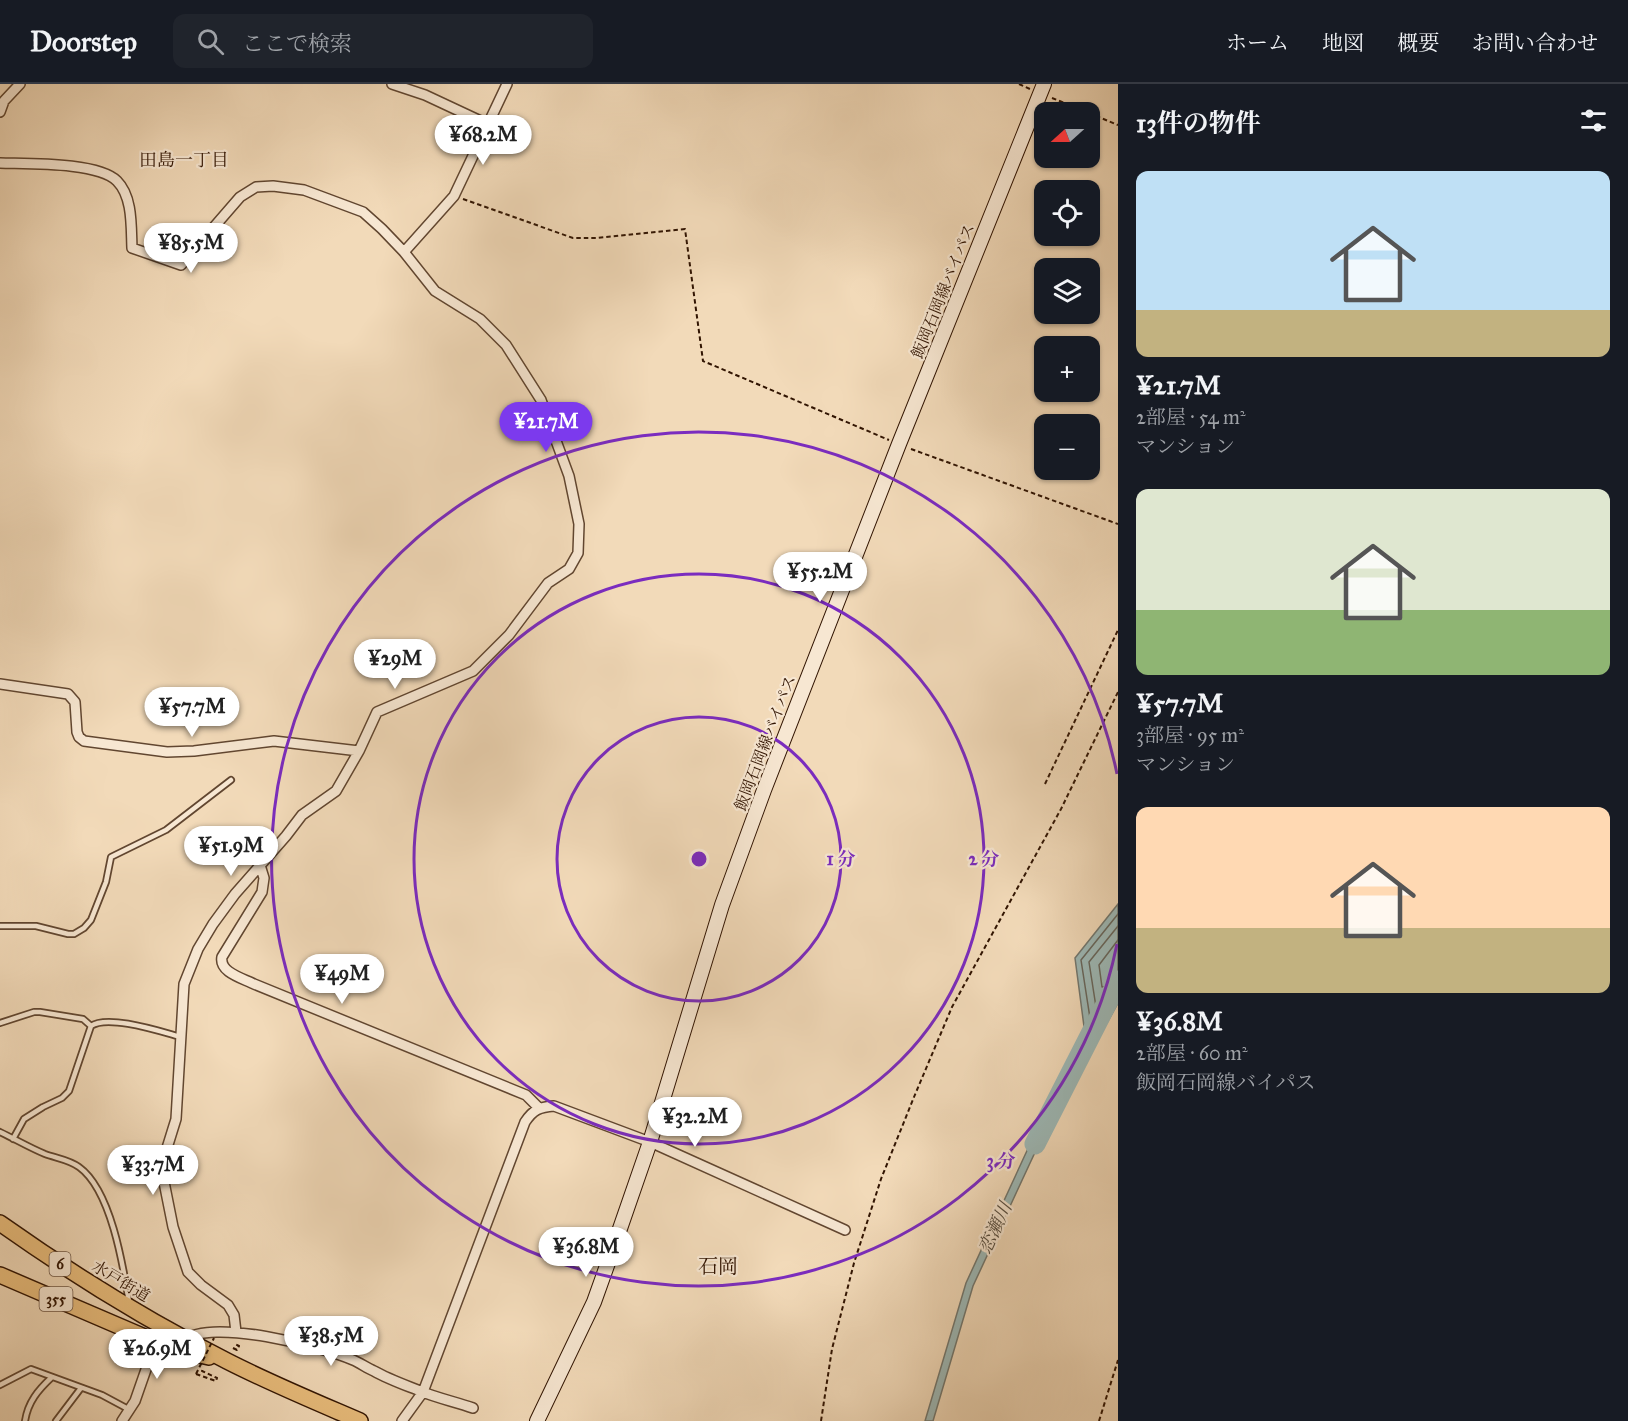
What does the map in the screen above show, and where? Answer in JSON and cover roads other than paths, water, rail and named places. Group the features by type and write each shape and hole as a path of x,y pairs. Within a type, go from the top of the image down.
{"highway":[{"name":"水戸街道","path":"0,1223 53,1260 155,1322 182,1345 227,1361 360,1421"},
{"name":"355","path":"0,1275 156,1342 182,1345"},
{"path":"135,1332 142,1331 155,1322"}],"main road":[{"name":"飯岡石岡線バイパス","path":"537,1421 594,1302 650,1142 722,905 764,790 898,444 1042,89"}],"street":[{"path":"0,112 4,101 20,84"},
{"path":"392,84 425,95 487,124"},
{"path":"404,252 454,196 507,84"},
{"path":"0,163 68,166 104,172 117,181 125,194 131,221 132,248 181,265 240,197 256,188 273,186 304,190 363,212 404,252 435,291 480,319 506,345 541,400 569,476 579,524 578,553 568,569 548,583 509,635 473,671 377,712 359,751 336,791 302,815 235,894 213,924 192,961 184,984 176,1119 167,1148 164,1182 173,1227 188,1272 201,1286 228,1305 234,1315 236,1332"},
{"path":"0,684 68,694 75,702 77,732 84,741 166,752 194,752 274,741 359,751"},
{"path":"260,865 264,878 262,892 222,957 224,968 254,984 526,1095 539,1108"},
{"path":"402,1421 423,1392 525,1122 534,1110 554,1106 650,1142 845,1230"},
{"path":"122,1421 130,1410 156,1342 155,1322"},
{"path":"182,1345 197,1333 211,1331 236,1332 296,1342 354,1360 375,1372 423,1392 473,1408"}],"lane":[{"path":"0,926 36,926 68,934 84,928 91,920 106,882 111,856 166,830 231,780"},
{"path":"0,1023 40,1012 83,1019 91,1026"},
{"path":"13,1138 24,1119 62,1098 69,1091 91,1026 98,1022 116,1023 181,1037"},
{"path":"0,1132 43,1154 78,1167 92,1178 101,1192 122,1258 129,1307"},
{"path":"0,1385 31,1369 102,1395 130,1410"},
{"path":"25,1421 29,1405 37,1391 52,1377"},
{"path":"56,1421 81,1388"}],"water":[{"path":"1118,904 1118,1003 1088,1057 1075,958"},
{"path":"1043,1116 1050,1120 973,1286 933,1421 925,1421 966,1283"}],"waterway":[{"name":"恋瀬川","path":"1035,1144 1118,981"}],"district":[{"name":"田島一丁目","path":"184,160"},
{"name":"石岡","path":"718,1266"}]}
